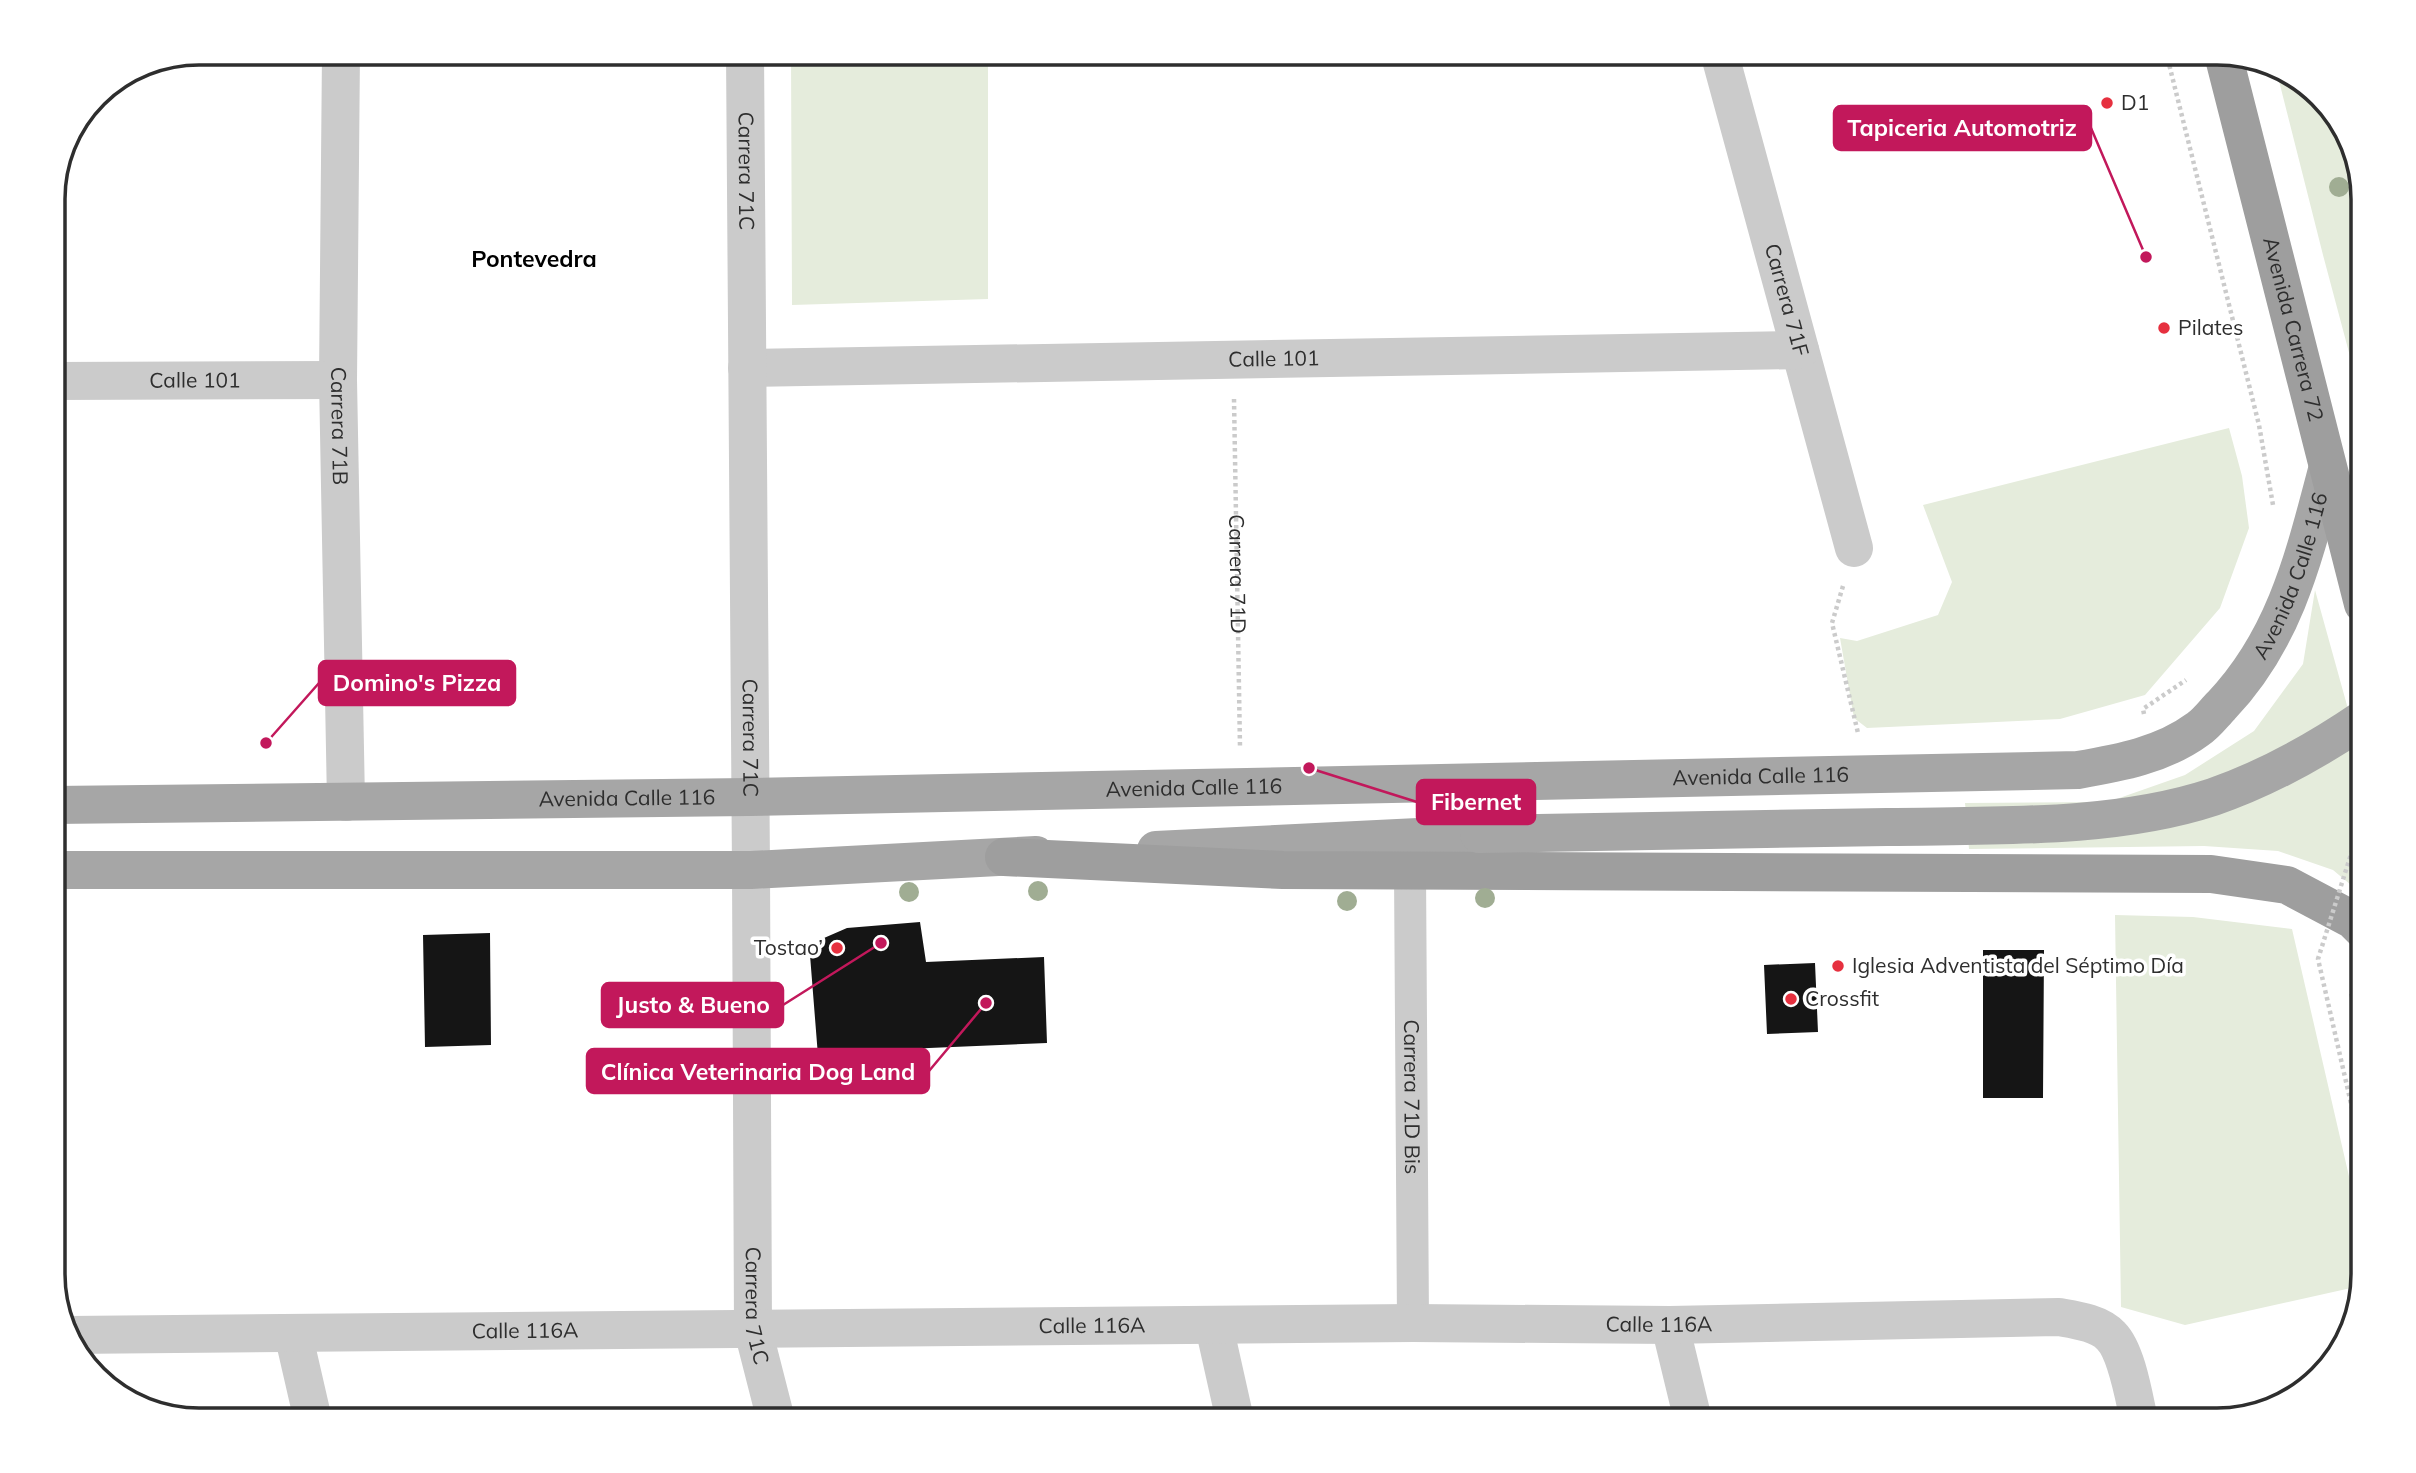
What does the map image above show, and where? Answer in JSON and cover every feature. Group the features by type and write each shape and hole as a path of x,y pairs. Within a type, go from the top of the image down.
{"highway":[{"name":"Avenida Carrera 72","path":"2226,66 2351,559"},
{"path":"1004,857 1283,870 2211,874 2287,885 2351,918"}],"main road":[{"name":"Avenida Calle 116","path":"65,805 750,797 2078,770 2153,754 2199,729 2241,685 2268,644 2299,575 2327,470"},
{"path":"65,870 751,870 1479,834 2045,825 2150,812 2212,797 2270,775 2301,759 2351,727"}],"street":[{"name":"Carrera 71B","path":"341,65 338,380 346,802"},
{"name":"Carrera 71C","path":"745,65 753,1330 773,1408"},
{"name":"Carrera 71F","path":"1723,65 1854,548"},
{"name":"Calle 101","path":"747,368 1800,350"},
{"name":"Calle 101","path":"65,381 338,380"},
{"name":"Carrera 71D Bis","path":"1410,871 1413,1323"},
{"name":"Calle 116A","path":"80,1335 1413,1323 1670,1325 2059,1317 2088,1323 2111,1336 2126,1364 2136,1408"},
{"path":"1670,1325 1690,1408"},
{"path":"1214,1326 1232,1408"},
{"path":"293,1333 310,1408"}],"path":[{"path":"2169,65 2259,425 2275,515"},
{"name":"Carrera 71D","path":"1233,360 1241,787"},
{"path":"1854,548 1832,623 1868,774"},
{"path":"2143,709 2189,678"},
{"path":"2351,855 2318,959 2351,1103"}],"green space":[{"path":"791,65 988,65 988,299 792,305"},
{"path":"2279,80 2299,93 2323,117 2341,148 2349,173 2351,360"},
{"path":"2229,428 2242,476 2249,528 2220,608 2145,695 2060,719 1867,728 1854,718 1840,638 1857,641 1938,615 1952,582 1923,505"},
{"path":"2315,590 2351,720 2351,885 2333,870 2278,851 2204,846 1969,849 1965,803 2108,802 2185,775 2254,731 2303,664"},
{"path":"2115,915 2193,917 2292,929 2351,1185 2350,1288 2185,1325 2121,1307"}],"building":[{"path":"920,922 926,962 1044,957 1047,1043 818,1056 810,955 824,938 847,928"},
{"path":"490,933 491,1045 425,1047 423,935"},
{"path":"1983,950 2044,950 2043,1098 1983,1098"},
{"name":"Crossfit","path":"1815,963 1818,1032 1767,1034 1764,965"}],"place":[{"name":"D1","path":"2107,103"},
{"name":"Tapiceria Automotriz","path":"2146,257"},
{"name":"Pilates","path":"2164,328"},
{"name":"Domino's Pizza","path":"266,743"},
{"name":"Fibernet","path":"1309,768"},
{"name":"Justo & Bueno","path":"881,943"},
{"name":"Tostao’","path":"837,948"},
{"name":"Iglesia Adventista del Séptimo Día","path":"1838,966"},
{"name":"Crossfit","path":"1791,999"},
{"name":"Clínica Veterinaria Dog Land","path":"986,1003"}],"district":[{"name":"Pontevedra","path":"534,259"}]}
